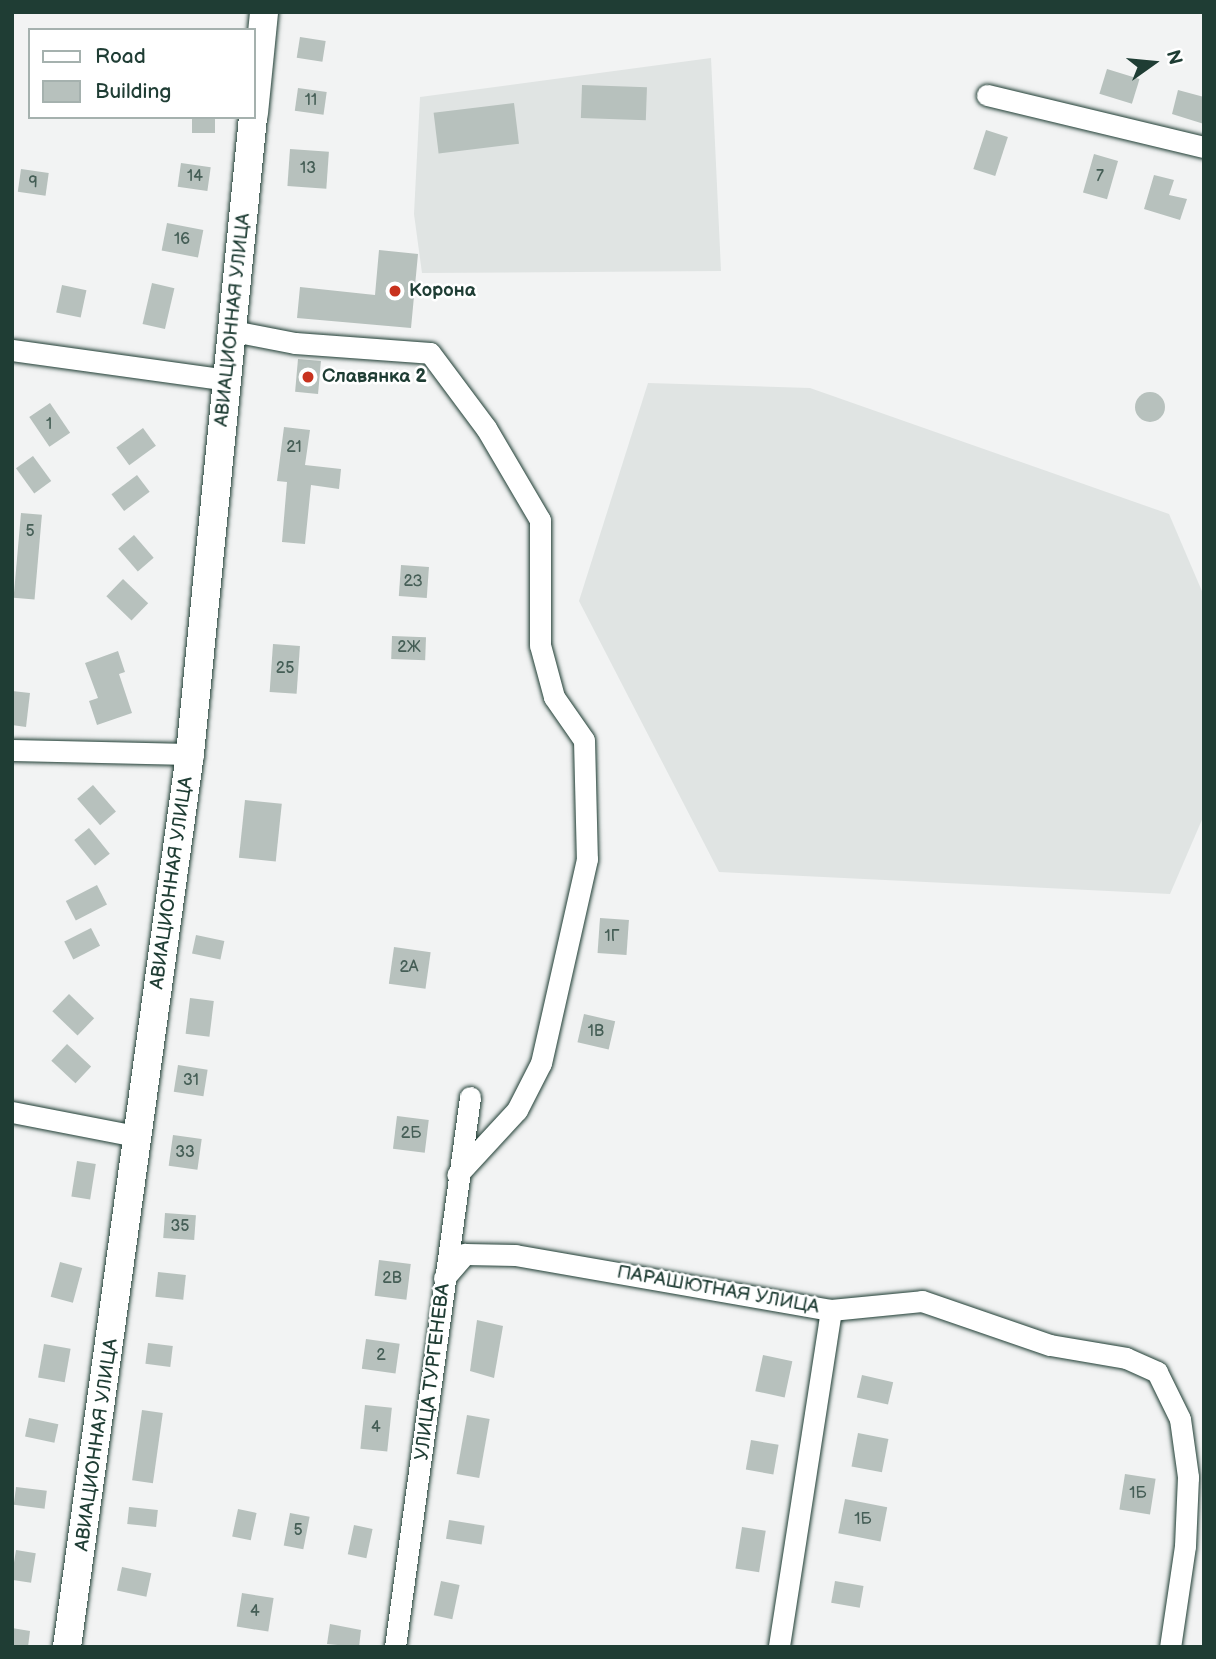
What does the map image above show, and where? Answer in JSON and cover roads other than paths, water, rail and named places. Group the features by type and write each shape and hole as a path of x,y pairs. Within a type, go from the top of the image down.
{"main road":[{"name":"АВИАЦИОННАЯ УЛИЦА","path":"256,94 264,12"},
{"name":"АВИАЦИОННАЯ УЛИЦА","path":"67,1647 114,1329 136,1136 190,754 254,119"}],"street":[{"path":"988,95 1204,147"},
{"path":"233,331 295,342 430,353 486,428 540,520 540,645 554,697 584,740 587,859 541,1063 517,1110 457,1175"},
{"path":"12,350 227,380"},
{"path":"12,750 190,754"},
{"name":"УЛИЦА ТУРГЕНЕВА","path":"394,1647 436,1368 457,1175 470,1097"},
{"path":"12,1112 136,1136"},
{"name":"ПАРАШЮТНАЯ УЛИЦА","path":"444,1279 465,1254 515,1255 831,1310 779,1647"},
{"path":"831,1310 922,1301 1050,1345 1126,1358 1157,1372 1180,1419 1188,1477 1185,1546 1170,1647"},
{"path":"1185,1546 1204,1533"}],"place":[{"name":"Корона","path":"395,291"},
{"name":"Славянка 2","path":"308,377"}]}
